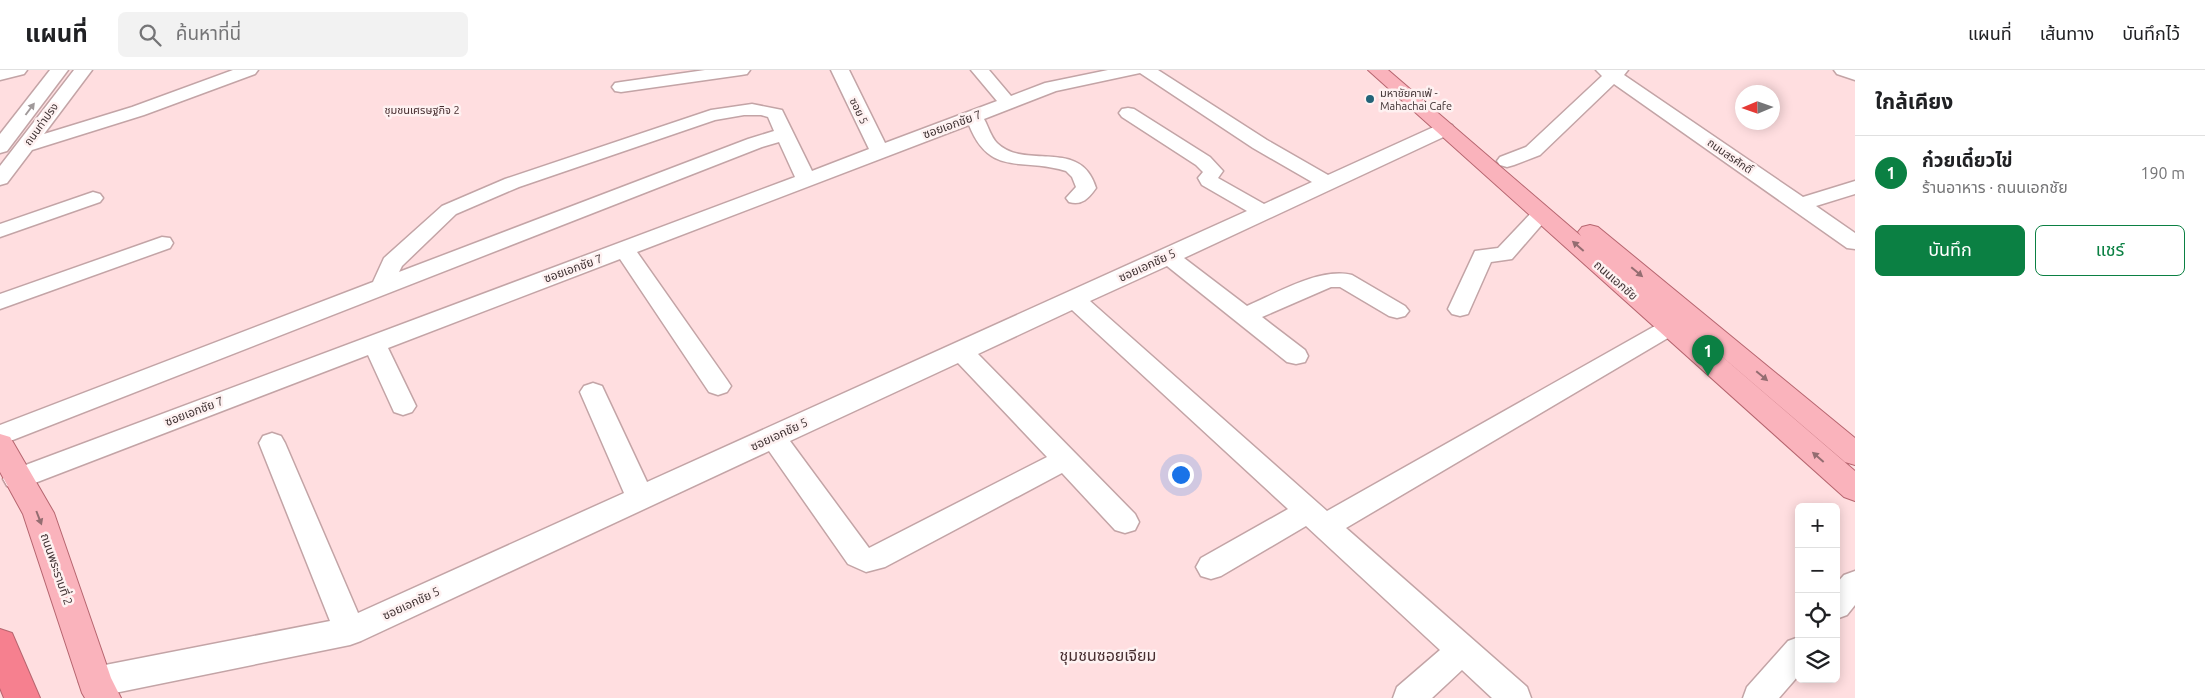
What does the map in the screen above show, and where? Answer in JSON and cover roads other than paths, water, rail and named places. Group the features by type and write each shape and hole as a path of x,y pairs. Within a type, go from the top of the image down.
{"highway":[{"path":"0,644 22,698"}],"main road":[{"name":"ถนนเอกชัย","path":"1377,70 1855,490"},
{"name":"ถนนเอกชัย","path":"1400,70 1855,454"},
{"path":"1670,327 1696,321"},
{"name":"ถนนพระรามที่ 2","path":"0,445 17,479 38,513 99,690"}],"street":[{"path":"0,75 18,70"},
{"name":"ถนนท่าปรง","path":"0,147 59,70"},
{"name":"ถนนท่าปรง","path":"0,179 83,70"},
{"path":"25,146 138,111 249,70"},
{"path":"621,87 741,70"},
{"name":"ซอย 5","path":"840,70 879,151"},
{"path":"980,70 1008,103"},
{"path":"1146,70 1260,144 1326,183"},
{"path":"1843,70 1855,74"},
{"name":"ซอยเอกชัย 7","path":"17,479 1008,103 1052,87 1118,71"},
{"path":"1507,161 1533,152 1613,72"},
{"name":"ถนนสรศักดิ์","path":"1613,72 1855,243"},
{"path":"382,288 392,263 449,210 512,183 711,115 741,110 768,110 776,114 806,180"},
{"path":"1128,113 1203,161 1213,171 1208,178 1209,181 1263,212"},
{"path":"974,116 981,134 991,148 1008,156 1068,164 1080,174 1086,188 1076,198"},
{"name":"ซอยเอกชัย 5","path":"99,690 350,631 1445,129"},
{"path":"0,435 755,143 785,134"},
{"path":"1800,205 1855,186"},
{"path":"0,231 93,198"},
{"path":"1460,308 1483,256 1504,254 1541,214"},
{"path":"0,302 162,243"},
{"path":"624,249 718,386"},
{"path":"1168,256 1296,356"},
{"path":"1245,316 1328,280 1344,280 1397,310"},
{"path":"1074,299 1515,698"},
{"path":"1211,567 1316,518 1670,327"},
{"path":"374,343 403,406"},
{"path":"961,351 1125,522"},
{"path":"593,392 640,498"},
{"path":"773,437 858,556 866,560 876,558 1066,459"},
{"path":"272,444 350,631"},
{"path":"1840,601 1855,584"},
{"path":"1409,698 1462,650"},
{"path":"1759,698 1795,656"}],"place":[{"name":"มหาชัยคาเฟ่ - Mahachai Cafe","path":"1370,99"},
{"name":"ก๋วยเดี๋ยวไข่","path":"1708,376"}],"district":[{"name":"ชุมชนเศรษฐกิจ 2","path":"422,110"},
{"name":"ชุมชนซอยเจียม","path":"1108,655"}]}
